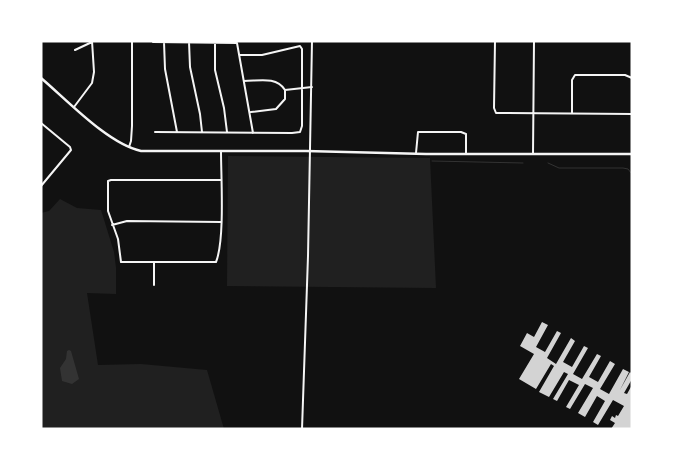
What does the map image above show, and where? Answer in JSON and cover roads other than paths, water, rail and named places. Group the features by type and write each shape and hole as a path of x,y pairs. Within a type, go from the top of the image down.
{"street":[{"path":"129,147 132,126 132,41"},
{"path":"302,429 312,41"},
{"path":"495,41 495,111 497,113 632,114"},
{"path":"533,155 534,41"},
{"path":"74,107 92,83 94,72 92,42 76,50"},
{"path":"153,42 238,43 253,133"},
{"path":"164,42 165,69 176,132"},
{"path":"190,42 190,67 202,132"},
{"path":"215,42 216,70 227,132"},
{"path":"155,132 300,132 302,126 302,49 300,46 262,55 240,55"},
{"path":"572,113 572,80 575,75 625,75 632,78"},
{"path":"41,78 105,134 129,147 150,151 466,155 632,154"},
{"path":"244,81 273,80 281,84 285,90 285,99 276,109 250,112"},
{"path":"285,90 312,87"},
{"path":"41,123 70,147 71,150 41,186"},
{"path":"416,153 418,132 460,132 466,134 466,155"},
{"path":"221,151 221,180 221,222 216,262 122,262 118,239 108,211 108,181 221,180"},
{"path":"112,225 127,221 221,222"},
{"path":"154,262 154,285"}],"waterway":[{"path":"432,161 523,163"},
{"path":"548,163 559,168 623,168 628,169 632,174"}]}
